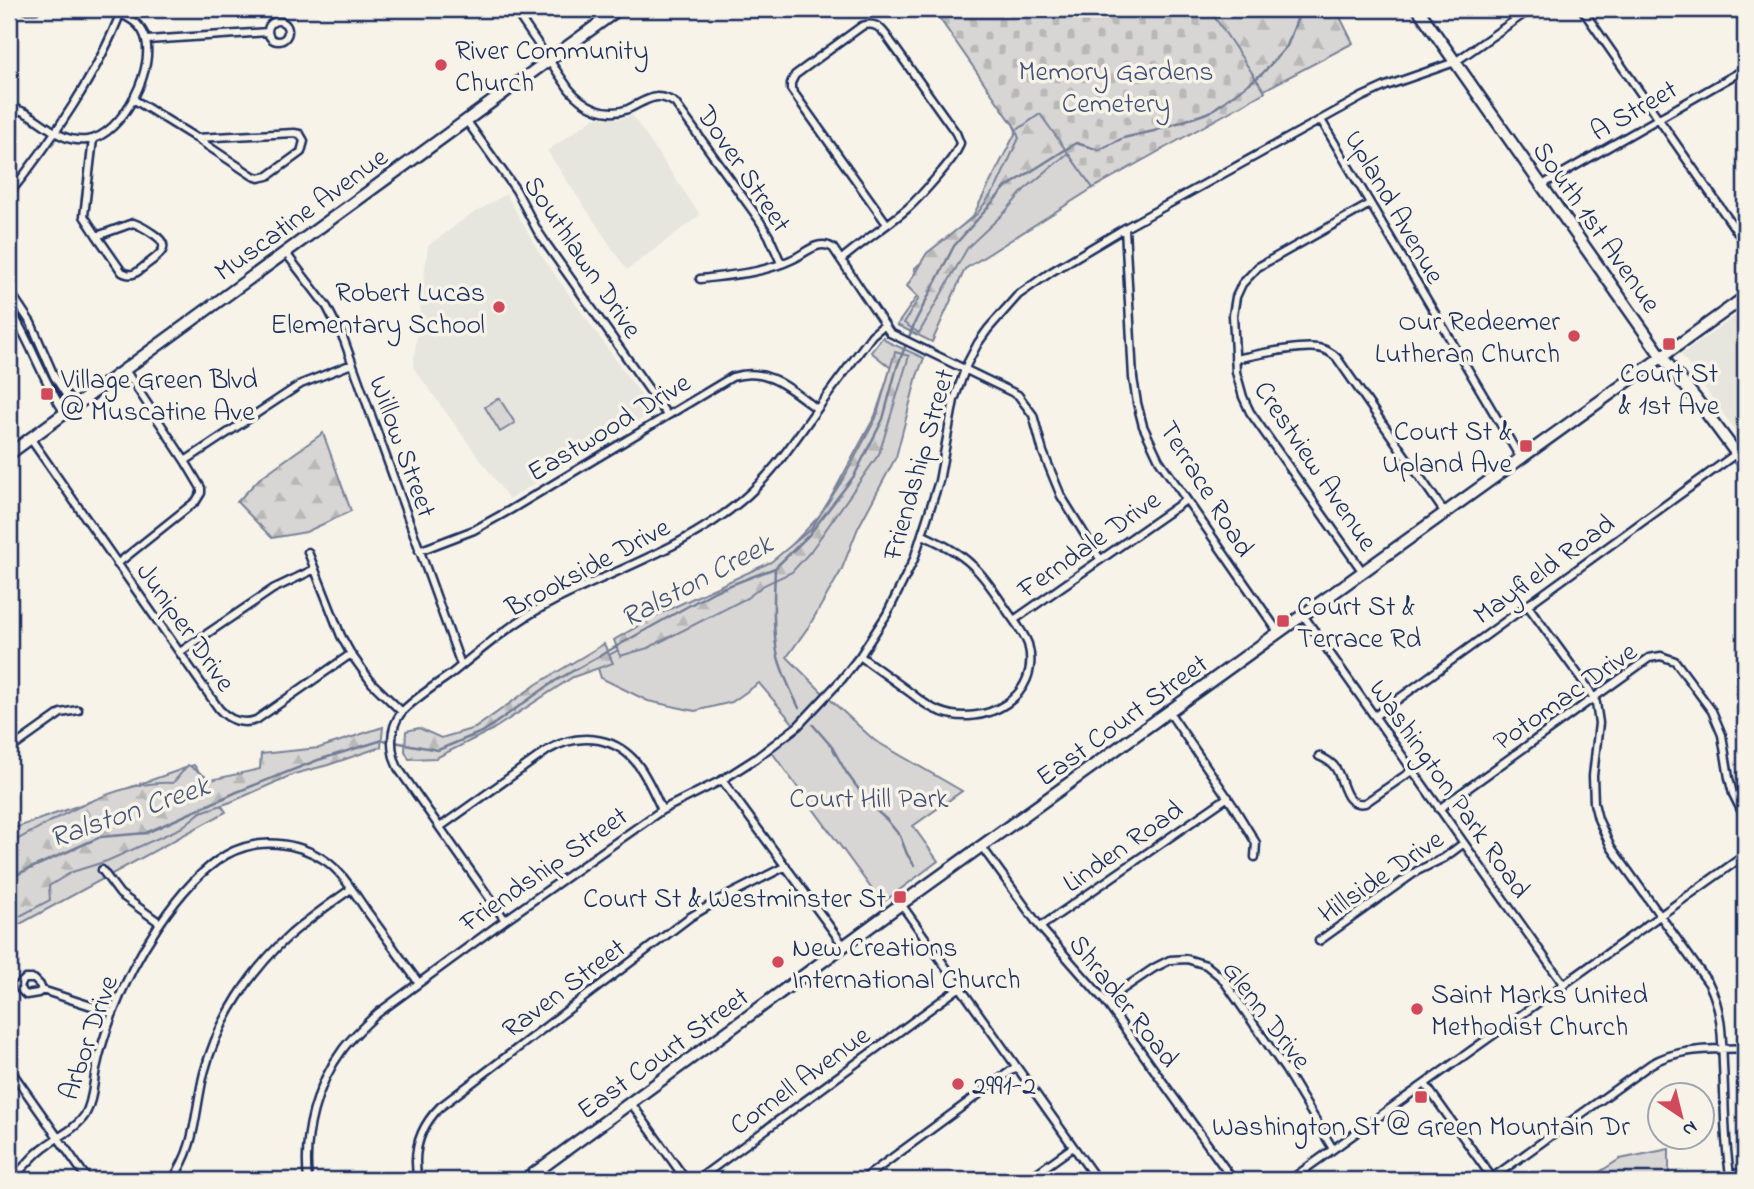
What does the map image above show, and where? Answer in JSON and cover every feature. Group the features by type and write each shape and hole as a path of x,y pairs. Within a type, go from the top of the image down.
{"street":[{"path":"25,9 36,9"},
{"path":"9,108 26,113 54,132 76,140 93,139 113,127 133,99 147,63 148,48 147,40 138,25 121,11 108,9"},
{"name":"Dover Street","path":"514,9 574,95 583,103 615,112 655,97 675,103 758,218 781,263"},
{"name":"Muscatine Avenue","path":"9,454 619,9"},
{"name":"South 1st Avenue","path":"1418,9 1662,357 1745,465"},
{"name":"Friendship Street","path":"308,1180 307,1156 317,1100 332,1066 348,1042 364,1026 505,920 662,810 722,780 755,759 798,726 860,656 905,580 923,535 939,481 954,400 965,369 988,329 1018,295 1125,228 1321,120 1386,86 1455,62 1531,9"},
{"path":"1582,9 1745,243"},
{"path":"9,194 72,104 96,63 121,11"},
{"path":"842,259 887,224 922,194 956,152 960,143 956,132 886,34 875,24 869,24 862,26 795,75 791,89 887,224"},
{"path":"147,40 268,32"},
{"name":"A Street","path":"1542,185 1745,69"},
{"path":"133,99 259,178 268,176 300,152 304,144 298,133 196,138"},
{"name":"Southlawn Drive","path":"466,120 516,190 537,230 667,415"},
{"name":"Upland Avenue","path":"1321,120 1521,459"},
{"path":"93,139 84,216 97,236 122,272 127,274 132,274 154,259 164,247 162,240 136,223 97,236"},
{"name":"Crestview Avenue","path":"1363,572 1250,412 1238,384 1233,315 1236,297 1252,272 1370,204"},
{"name":"Terrace Road","path":"1125,228 1133,378 1143,426 1154,452 1279,633"},
{"path":"700,279 767,269 819,245 833,248 890,332 1018,395 1035,420 1043,453 1061,496 1100,559"},
{"name":"Willow Street","path":"285,251 334,319 461,665"},
{"path":"9,290 31,323 69,410"},
{"name":"East Court Street","path":"524,1180 1745,297"},
{"path":"9,308 27,338 44,377 69,410"},
{"name":"Brookside Drive","path":"505,920 398,768 393,752 393,733 402,712 524,618 549,603 672,546 743,500 771,472 872,335 884,325"},
{"path":"1235,359 1311,347 1332,353 1445,513"},
{"path":"185,461 301,384 352,364"},
{"path":"117,564 199,497 201,488 125,370"},
{"name":"Eastwood Drive","path":"419,551 474,530 498,517 736,375 760,374 777,380 817,409"},
{"name":"Juniper Drive","path":"30,438 223,713 243,722 261,718 351,654"},
{"name":"Mayfield Road","path":"1375,716 1737,453"},
{"name":"Ferndale Drive","path":"1014,620 1186,500"},
{"path":"860,656 927,705 941,712 967,717 988,714 1007,704 1025,682 1030,657 1027,643 989,583 972,565 945,546 923,535"},
{"path":"308,552 341,636 351,654 372,683 402,712"},
{"path":"180,652 267,593 315,569"},
{"path":"1528,606 1594,698 1599,723 1593,788 1598,819 1611,847 1709,984 1714,996 1721,1020 1730,1177 1745,1173"},
{"name":"Washington Park Road","path":"1303,615 1564,985"},
{"name":"Potomac Drive","path":"1440,809 1649,658 1661,656 1675,661 1717,721 1733,794 1745,818"},
{"path":"9,750 61,713 78,710"},
{"path":"1169,712 1256,843 1255,857"},
{"path":"440,827 548,750 564,742 587,738 609,743 628,754 640,768 662,810"},
{"path":"1319,756 1333,764 1348,798 1360,804 1413,771"},
{"path":"722,780 844,946"},
{"name":"Linden Road","path":"1040,927 1227,797"},
{"name":"Arbor Drive","path":"9,1180 43,1148 80,1120 89,1107 96,1069 113,1013 131,974 160,923 190,886 214,863 228,854 252,845 277,843 303,849 325,860 351,889 419,983"},
{"name":"Hillside Drive","path":"1319,941 1418,871 1444,858 1464,843"},
{"name":"Shrader Road","path":"982,847 1040,927 1105,1002 1233,1180"},
{"path":"1290,1180 1745,855"},
{"name":"Raven Street","path":"418,1180 418,1142 427,1122 440,1107 690,917 786,866"},
{"path":"102,870 120,894 160,923"},
{"path":"172,1180 184,1162 192,1142 201,1086 213,1048 220,1029 240,995 263,963 291,934 351,889"},
{"path":"901,905 1097,1180"},
{"name":"Glenn Drive","path":"1105,1002 1170,960 1198,961 1215,970 1286,1069 1333,1149"},
{"name":"Cornell Avenue","path":"697,1180 960,987"},
{"path":"42,990 113,1013"},
{"path":"1425,1084 1493,1179 1651,1064 1684,1051 1745,1048"},
{"path":"862,1180 1017,1067"},
{"path":"9,1068 88,1180"},
{"path":"631,1103 686,1180"},
{"path":"1027,1180 1073,1147"}],"shaded area":[{"path":"632,115 700,215 627,270 547,151 595,117 619,119"},
{"name":"Robert Lucas Elementary School","path":"506,194 540,254 653,412 509,499 413,367 428,246 467,217"},
{"path":"1745,309 1745,444 1681,355"}],"green space":[{"name":"Memory Gardens Cemetery","path":"933,9 1209,9 1265,92 1093,188 1040,114 1017,130"},
{"path":"1203,9 1336,9 1353,43 1173,138"},
{"path":"1034,108 1052,121 1074,148 1024,190 968,247 919,333 904,323 919,298 907,286 927,253 977,214 997,186 1019,138 1009,114"},
{"path":"1040,114 1093,188 965,269 932,342 897,325 925,285 914,269 973,216 1017,130"},
{"name":"Court Hill Park","path":"883,337 888,342 924,358 896,457 858,528 841,571 809,626 787,657 874,740 962,791 913,826 938,861 882,903 771,751 798,729 759,683 732,702 695,711 648,701 601,678 596,662 773,565 823,512 875,416 891,368 871,352"},
{"path":"895,352 909,356 879,454 810,552 792,572 648,648 620,656 614,640 657,615 771,562 811,529 845,476 876,418"},
{"path":"499,398 515,423 500,432 485,407"},
{"path":"323,433 351,511 306,532 272,538 237,502 260,478"},
{"path":"604,644 613,663 573,677 492,730 436,758 409,759 405,751 406,731 419,728 441,738 475,728 537,684"},
{"path":"383,727 381,747 294,774 201,812 181,828 107,861 72,872 49,886 50,900 9,922 9,844 67,812 130,788 173,783 188,765 211,780 260,769 261,754 319,748"},
{"path":"194,765 226,812 9,930 9,830"},
{"path":"1669,1150 1669,1180 1587,1180 1620,1159"}],"waterway":[{"name":"Ralston Creek","path":"9,878 100,837 146,833 237,792 318,760 383,740 438,750 484,731 555,681 715,591 775,568 809,535 854,476 883,419 897,367 915,322 954,246 1005,188 1076,143 1099,150 1123,138 1154,131 1210,112 1262,74 1287,46 1301,9"},
{"path":"775,569 776,646 782,670 799,708"},
{"path":"813,725 832,747 870,805 900,836 914,865"}],"place":[{"name":"River Community Church","path":"441,65"},
{"name":"Robert Lucas Elementary School","path":"499,307"},
{"name":"Our Redeemer Lutheran Church","path":"1574,336"},
{"name":"Court St & 1st Ave","path":"1669,344"},
{"name":"Village Green Blvd @ Muscatine Ave","path":"47,394"},
{"name":"Court St & Upland Ave","path":"1526,446"},
{"name":"Court St & Terrace Rd","path":"1283,621"},
{"name":"Court St & Westminster St","path":"900,897"},
{"name":"New Creations International Church","path":"778,962"},
{"name":"Saint Marks United Methodist Church","path":"1417,1009"},
{"name":"2991-2","path":"958,1084"},
{"name":"Washington St @ Green Mountain Dr","path":"1421,1097"}]}
